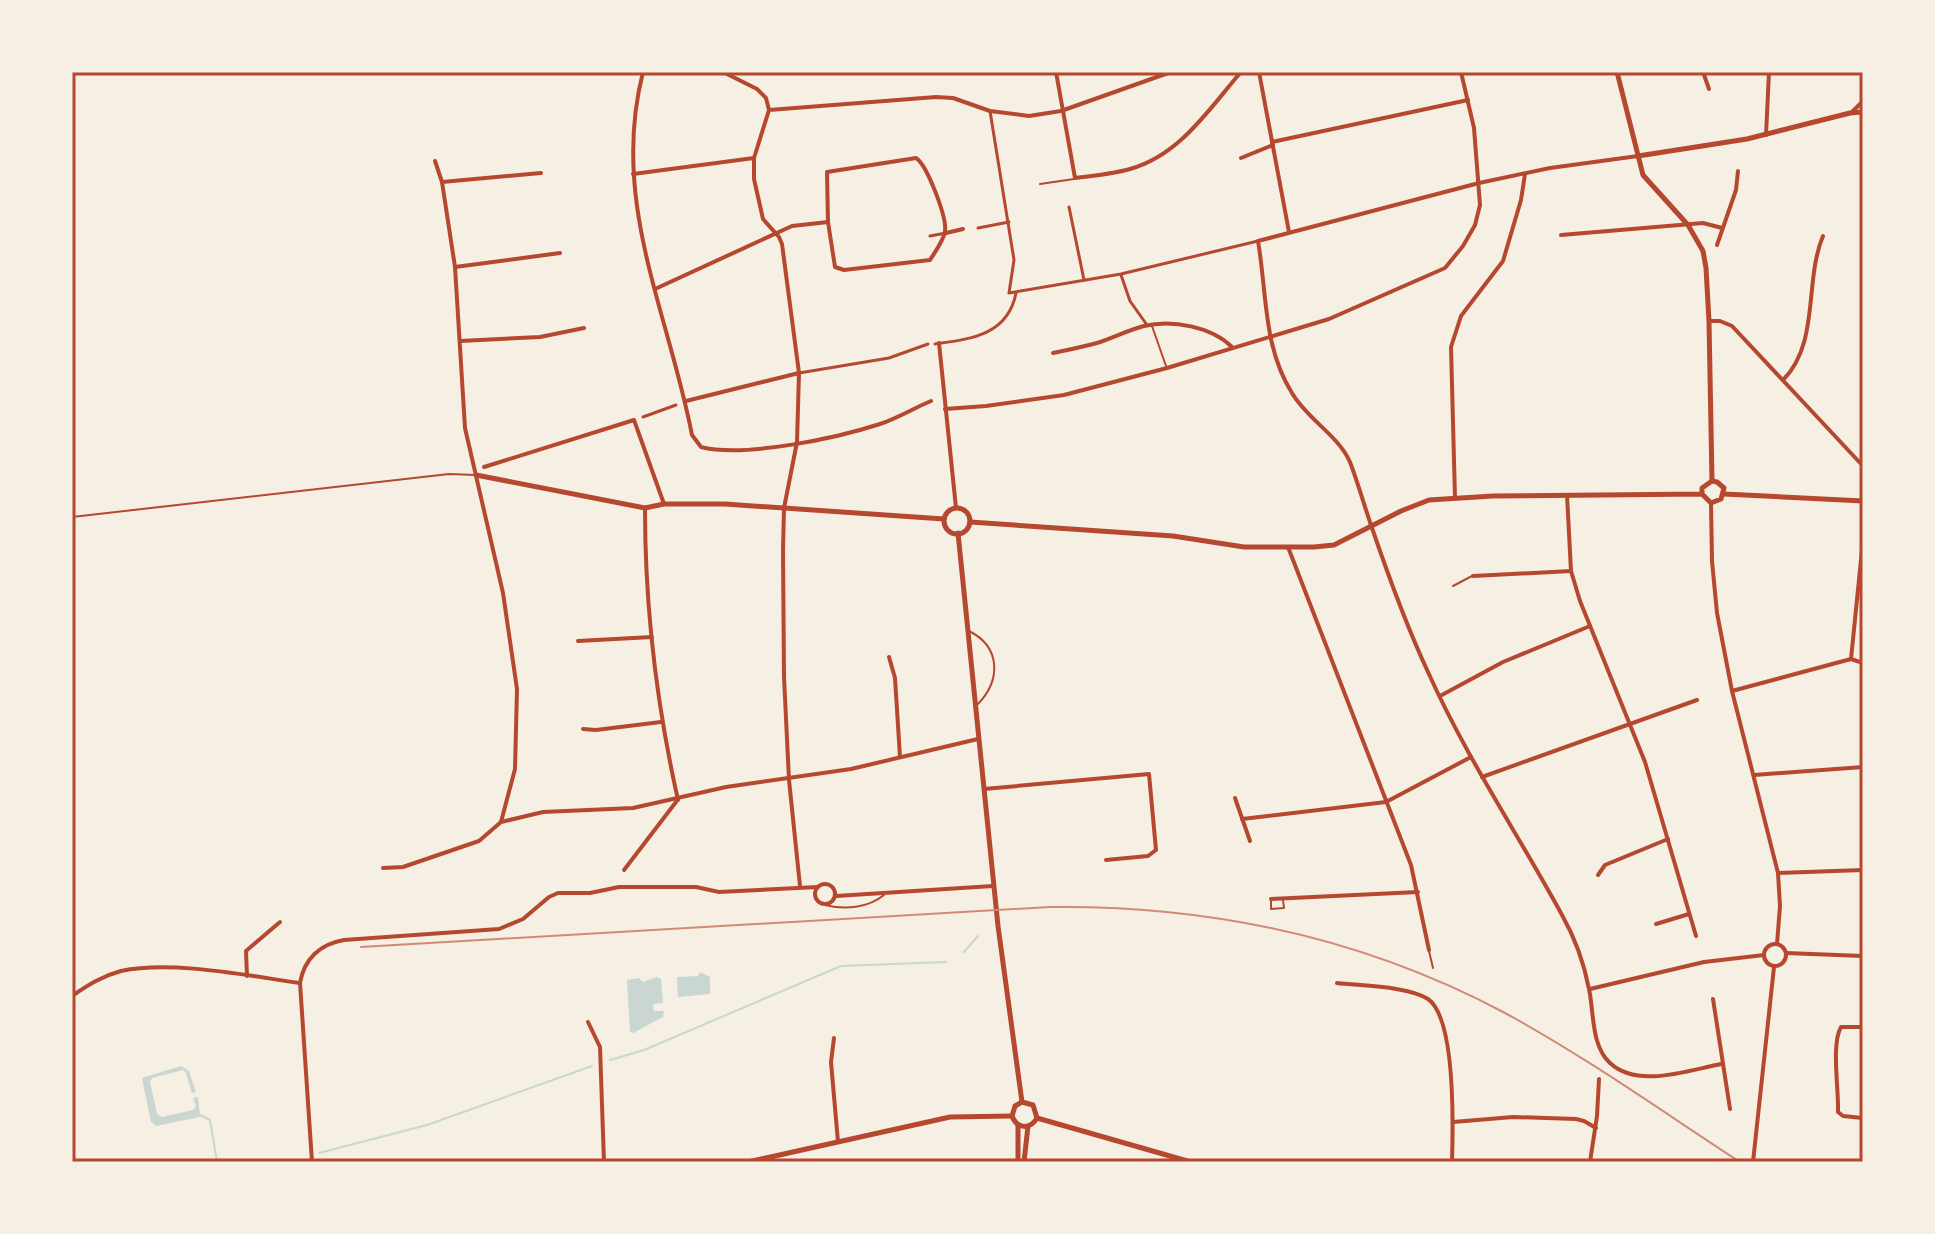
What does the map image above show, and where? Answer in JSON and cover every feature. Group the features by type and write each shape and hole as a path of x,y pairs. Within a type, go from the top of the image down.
{"street":[{"path":"643,72 633,128 633,174 641,236 692,435 701,447 737,451 797,442 884,423 944,398"},
{"path":"723,72 757,89 766,98 769,110 754,158 756,188 763,219 776,232 782,244 799,373 797,442 784,508 784,677 789,780 800,886"},
{"path":"1056,72 1075,178 1130,169 1150,162 1173,148 1241,72"},
{"path":"769,110 936,97 953,98 990,111 1029,116 1061,111 1171,72"},
{"path":"1259,72 1289,232"},
{"path":"945,409 1064,395 1167,368 1329,319 1445,268 1475,225 1480,205 1468,100 1461,72"},
{"path":"1617,72 1643,175 1688,225 1703,251 1709,321 1712,481"},
{"path":"1703,72 1709,89"},
{"path":"1766,135 1769,72"},
{"path":"1241,158 1272,143 1468,100"},
{"path":"1850,113 1863,101"},
{"path":"990,111 1014,260 1009,293 1121,274 1479,183 1550,168 1704,147 1863,112"},
{"path":"633,174 754,158"},
{"path":"916,158 924,164 944,218 946,233 930,260 844,270 835,267 828,222 827,172 916,158"},
{"path":"435,161 442,182 455,267 465,428 503,593 517,689 515,769 501,822"},
{"path":"1717,245 1736,190 1738,171"},
{"path":"442,182 541,173"},
{"path":"1455,498 1451,347 1461,316 1503,261 1521,200 1525,174"},
{"path":"1069,207 1084,280"},
{"path":"655,289 776,232 792,226 828,222"},
{"path":"978,228 1009,222"},
{"path":"1561,235 1703,223 1722,228"},
{"path":"930,236 963,229"},
{"path":"1783,380 1793,371 1798,358 1812,297 1817,249 1823,236"},
{"path":"1258,241 1270,337 1277,364 1292,394 1349,460 1415,644 1471,757 1570,929 1590,989 1600,1047 1608,1061 1632,1074 1652,1075 1721,1064"},
{"path":"455,267 560,253"},
{"path":"1121,274 1130,301 1149,325"},
{"path":"956,508 937,343 996,330 1006,320 1016,293"},
{"path":"1709,321 1732,326 1863,466"},
{"path":"1053,353 1097,343 1149,325 1208,330 1222,337 1233,348"},
{"path":"460,341 540,337 584,328"},
{"path":"685,402 799,373 889,358 928,344"},
{"path":"484,467 676,405"},
{"path":"634,420 664,504"},
{"path":"476,475 645,508 664,504 725,504 944,519"},
{"path":"1712,481 1721,484 1724,494"},
{"path":"1712,481 1702,488 1702,494 1711,503 1717,613 1732,691 1778,873 1780,906 1777,944 1786,953 1863,956"},
{"path":"970,522 1173,536 1244,547 1288,547 1334,545 1429,500 1702,494"},
{"path":"1724,494 1863,501"},
{"path":"1711,503 1717,502 1724,494"},
{"path":"1567,495 1571,571 1649,774 1696,936"},
{"path":"624,870 678,800 661,722 652,637 645,508"},
{"path":"956,508 966,512 970,522 966,530 958,533 948,529 944,519 951,509 956,508"},
{"path":"958,533 994,886 1022,1102"},
{"path":"1851,659 1863,540"},
{"path":"1288,547 1411,865 1429,950"},
{"path":"1473,576 1571,571"},
{"path":"1440,696 1503,662 1590,626"},
{"path":"578,641 652,637"},
{"path":"889,657 895,678 900,757"},
{"path":"1732,691 1851,659 1863,663"},
{"path":"1482,777 1697,700"},
{"path":"583,729 661,722"},
{"path":"383,868 403,867 479,841 501,822 543,812 633,808 726,787 789,780 979,739"},
{"path":"1242,819 1386,802 1471,757"},
{"path":"1754,775 1863,767"},
{"path":"984,789 1149,774 1156,850 1149,855 1106,860"},
{"path":"1235,798 1250,841"},
{"path":"1598,875 1605,865 1668,839"},
{"path":"1778,873 1863,870"},
{"path":"312,1162 300,983 305,966 326,944 344,940 499,929 523,919 558,893 590,893 619,887 674,886 708,888 719,892 830,885 836,896"},
{"path":"836,896 994,886"},
{"path":"818,887 816,900 825,905 836,896"},
{"path":"1271,899 1418,892"},
{"path":"1656,924 1689,914"},
{"path":"247,976 246,951 280,922"},
{"path":"1774,967 1765,961 1764,955 1771,945 1777,944"},
{"path":"1774,967 1785,960 1786,953"},
{"path":"1590,989 1704,962 1764,955"},
{"path":"1753,1162 1774,967"},
{"path":"72,996 95,980 123,971 174,969 300,983"},
{"path":"1337,983 1415,993 1432,1003 1439,1016 1452,1087 1452,1162"},
{"path":"1713,999 1730,1109"},
{"path":"588,1022 600,1047 604,1162"},
{"path":"1863,1027 1841,1027 1837,1033 1838,1112 1843,1116 1863,1118"},
{"path":"834,1038 831,1062 838,1142"},
{"path":"1590,1162 1599,1079"},
{"path":"1012,1116 1015,1106 1022,1102 1033,1105 1037,1118"},
{"path":"748,1162 950,1117 1012,1116"},
{"path":"1012,1116 1018,1125 1018,1162"},
{"path":"1453,1122 1513,1117 1576,1119 1596,1128"},
{"path":"1024,1162 1028,1126 1037,1118"},
{"path":"1037,1118 1191,1162"},
{"path":"1018,1125 1028,1126"}],"lane":[{"path":"1040,184 1075,178"},
{"path":"1149,325 1167,368"},
{"path":"72,517 449,474 476,475"},
{"path":"1453,586 1473,576"},
{"path":"967,630 991,651 995,671 994,684 975,707"},
{"path":"825,905 873,904 888,892"},
{"path":"1271,899 1271,909 1284,908 1283,898"},
{"path":"1429,950 1433,968"}],"shaded area":[{"path":"700,972 710,977 710,994 678,997 677,977 698,976"},
{"path":"657,977 661,979 663,1003 653,1004 654,1011 664,1011 663,1017 630,1032 627,980 639,978 643,982"},
{"path":"181,1066 189,1071 196,1092 192,1093 183,1070 152,1078 150,1082 157,1114 162,1117 193,1110 196,1106 193,1098 198,1097 200,1117 156,1126 151,1122 142,1078"}],"waterway":[{"path":"964,952 978,936"},
{"path":"610,1060 644,1050 841,966 946,962"},
{"path":"319,1153 427,1125 592,1066"},
{"path":"200,1115 210,1120 217,1162"},
{"path":"290,1162 297,1160"}],"railway":[{"path":"361,947 1050,907 1168,912 1227,920 1341,946 1451,987 1505,1013 1565,1048 1740,1162"}]}
